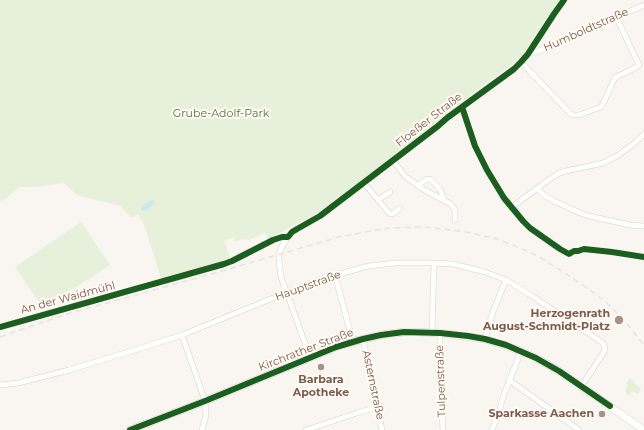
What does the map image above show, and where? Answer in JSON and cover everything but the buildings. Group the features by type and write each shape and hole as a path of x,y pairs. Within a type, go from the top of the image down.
{"main road":[{"name":"Kirchrather Straße","path":"130,430 300,363 310,357 363,339 404,332 440,332 485,339 521,351 553,368 644,430"}],"street":[{"name":"Floeßer Straße","path":"310,357 281,277 279,254 288,237 292,232 320,216 514,69 528,54 564,0"},
{"name":"Humboldtstraße","path":"528,54 544,49 644,5"},
{"path":"521,62 571,114 579,115 601,107 616,77 635,68 639,64 616,17"},
{"path":"462,107 475,146 480,156 504,198 517,214"},
{"path":"512,207 559,173 603,163 617,156 644,134"},
{"path":"393,161 406,177 418,186 452,204 454,207 455,220"},
{"path":"418,186 430,179 440,189 444,200"},
{"path":"364,183 391,214 394,214 400,208"},
{"path":"537,189 554,201 589,216 630,225 644,226"},
{"path":"378,200 390,192"},
{"path":"166,281 224,264 273,240 288,237"},
{"name":"Hauptstraße","path":"0,385 18,383 69,370 182,336 315,281 335,275 368,266 396,263 434,263 453,264 485,272 506,280 603,343 605,348 604,352 581,386"},
{"path":"432,332 434,263"},
{"path":"335,275 353,342"},
{"path":"485,339 493,312 506,280"},
{"name":"An der Waidmühl","path":"0,327 142,287"},
{"name":"Tulpenstraße","path":"440,332 443,430"},
{"path":"182,336 205,401 206,415 202,430"},
{"name":"Asternstraße","path":"363,339 382,430"},
{"path":"492,430 509,380 521,351"},
{"path":"509,380 579,430"},
{"path":"306,430 377,407"},
{"path":"328,423 330,430"},
{"path":"568,430 572,425"}],"green space":[{"name":"Grube-Adolf-Park","path":"0,0 562,0 523,56 486,83 421,136 308,220 303,221 268,239 265,233 248,240 242,239 235,242 234,237 224,241 231,260 162,281 144,224 138,214 132,218 120,206 77,195 64,183 35,187 19,187 2,202 0,200"},
{"path":"81,222 110,265 43,308 15,267"},
{"path":"630,378 641,389 638,394 632,391 629,395 626,394 626,383"}],"water":[{"path":"152,200 154,202 153,205 149,209 143,211 141,210 143,205"}],"railway":[{"path":"0,337 67,314 339,237 389,228 425,227 467,232 497,239 538,256 605,301 623,319 644,345"}],"cycle path":[{"path":"0,327 224,264 273,240 288,237 292,232 320,216 447,118 514,69 528,54 564,0"},
{"path":"462,107 475,146 487,170 504,198 530,228 569,254 574,251 584,249 644,257"},
{"path":"130,430 336,347 381,335 404,332 440,333 468,336 506,345 536,358 559,371 610,406"}],"place":[{"name":"Herzogenrath August-Schmidt-Platz","path":"619,320"},
{"name":"Barbara Apotheke","path":"321,367"},
{"name":"Sparkasse Aachen","path":"602,414"}]}
